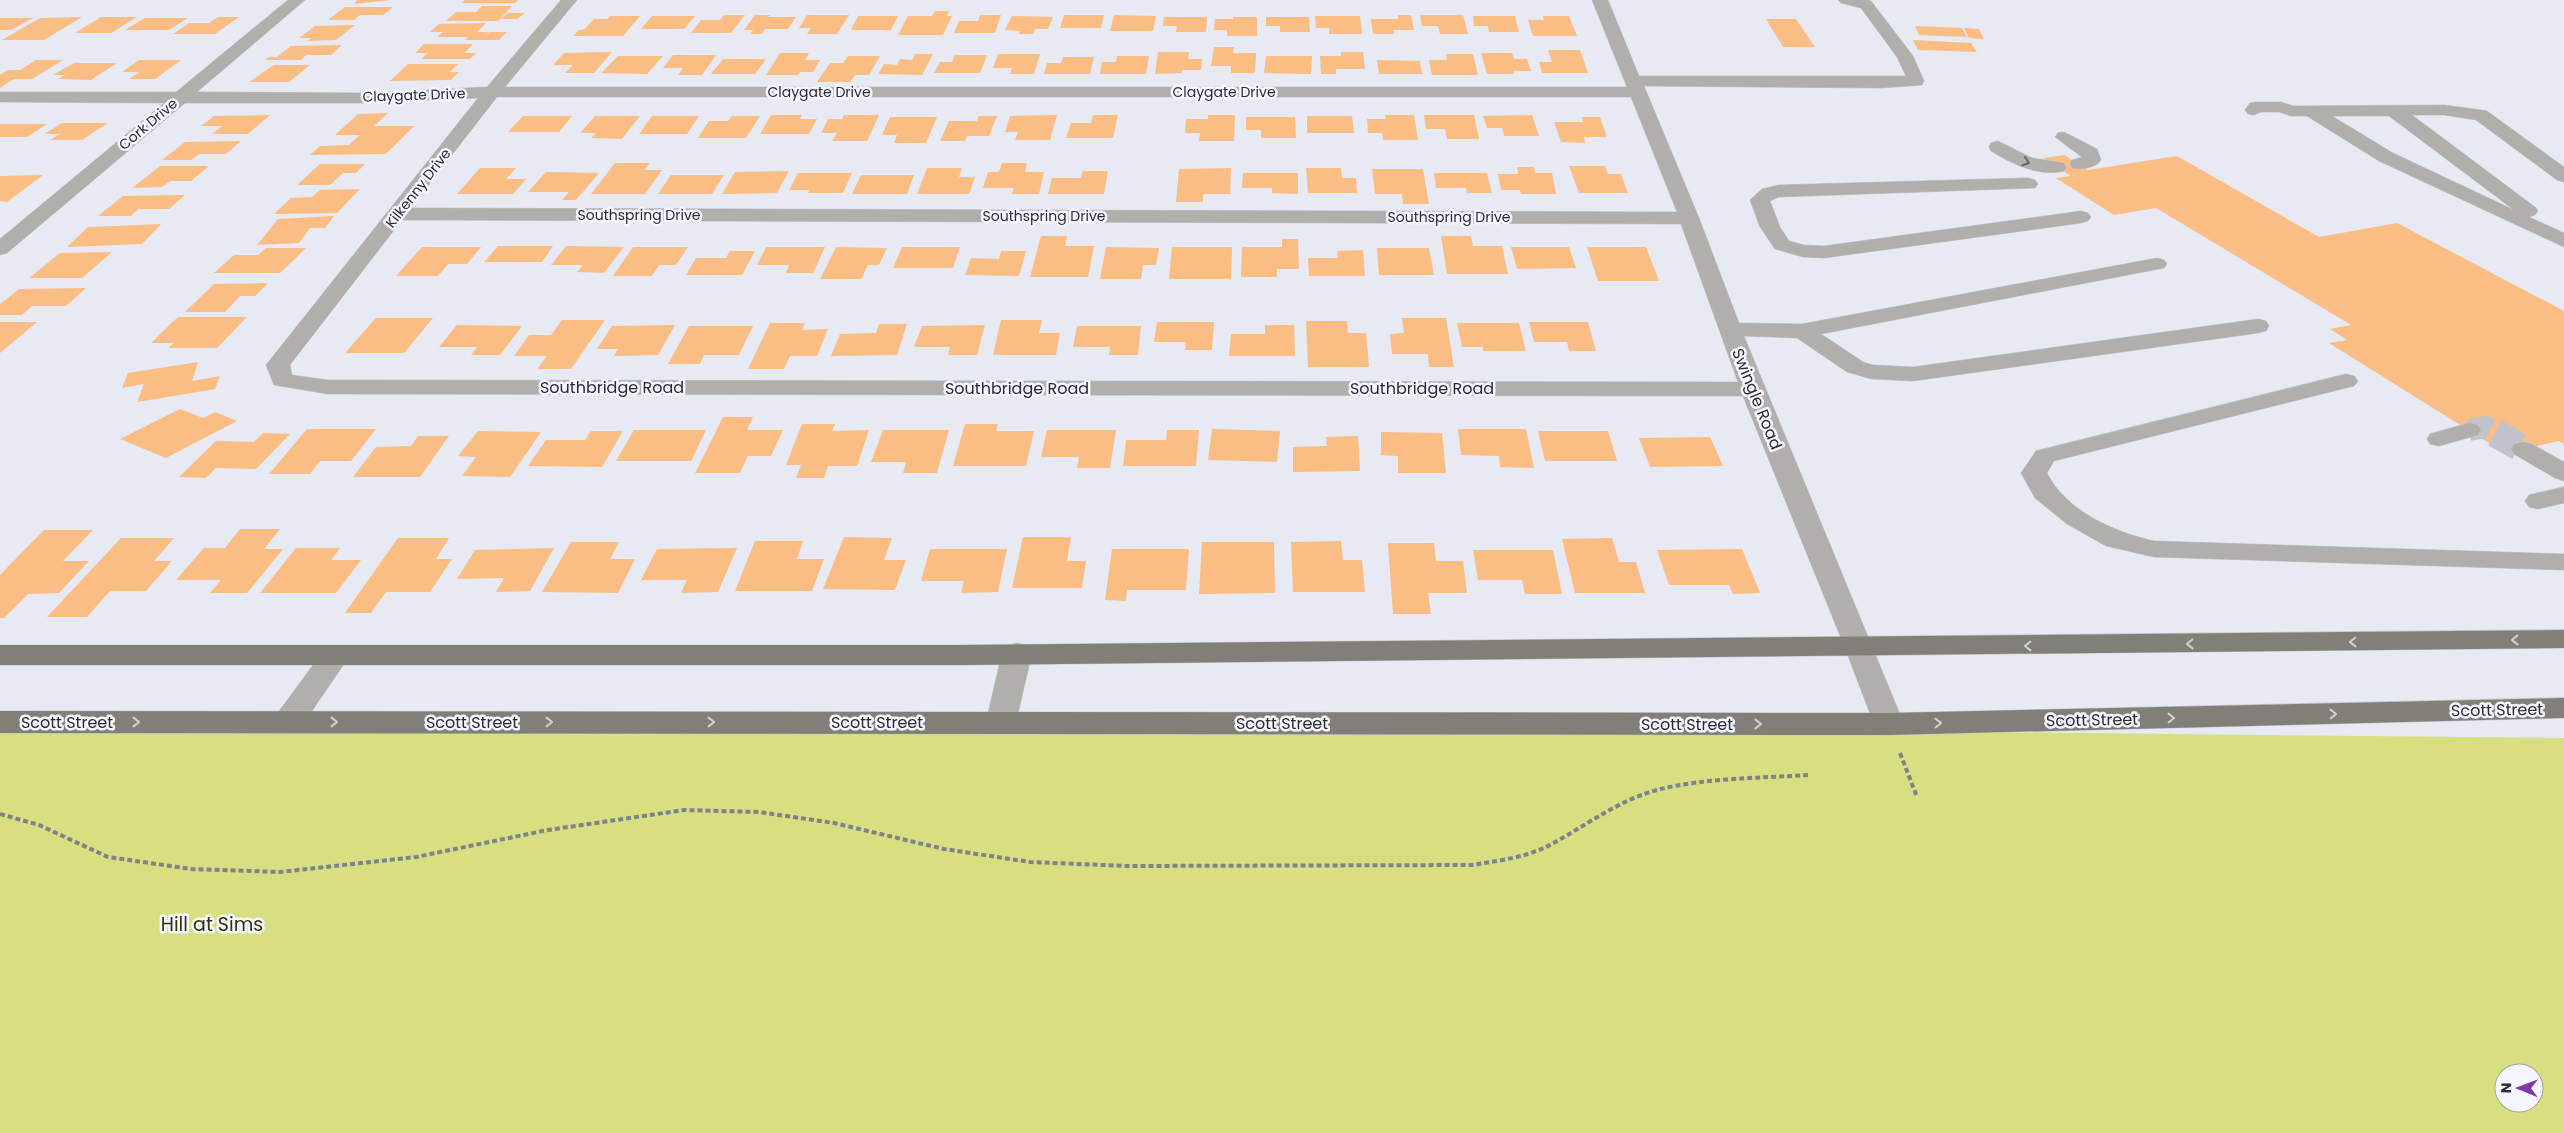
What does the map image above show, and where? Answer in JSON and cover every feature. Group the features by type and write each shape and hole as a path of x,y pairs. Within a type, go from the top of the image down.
{"main road":[{"path":"0,655 334,657 1860,648 2564,639"},
{"name":"Scott Street","path":"0,722 1889,724 2564,708"}],"street":[{"name":"Cork Drive","path":"0,249 297,0"},
{"name":"Kilkenny Drive","path":"282,380 278,365 492,92 569,0"},
{"name":"Swingle Road","path":"1600,0 1689,218 1752,389 1860,648 1889,724"},
{"name":"Claygate Drive","path":"0,97 363,98 492,92 1635,86 1881,83 1916,80 1905,56 1866,4 1846,0"},
{"path":"2247,110 2267,114 2287,114 2291,111 2444,110 2481,115 2564,176"},
{"path":"2393,110 2530,210 2516,218"},
{"path":"2311,111 2386,157 2564,240"},
{"path":"2064,137 2090,154 2092,160 2079,164"},
{"path":"1998,147 2021,162 2044,167 2057,167"},
{"path":"2028,184 1779,191 1769,193 1760,200 1770,227 1782,245 1803,251 1824,252 2081,217"},
{"name":"Southspring Drive","path":"398,214 1689,218"},
{"path":"0,222 32,222"},
{"path":"1730,329 1802,331 2157,264"},
{"path":"1802,331 1855,367 1872,372 1913,374 2258,326"},
{"name":"Southbridge Road","path":"282,380 328,387 1752,389"},
{"path":"2346,381 2045,456 2034,472 2044,493 2076,518 2116,540 2154,549 2564,562"},
{"path":"2440,439 2469,430"},
{"path":"2523,449 2564,473"},
{"path":"2538,501 2564,494"},
{"path":"1002,722 1017,653"},
{"path":"288,722 334,657"}],"path":[{"path":"1889,724 1918,796"},
{"path":"0,814 39,825 108,857 191,869 260,872 280,872 416,857 548,830 684,810 759,812 834,822 944,849 1030,862 1127,866 1472,865 1510,860 1544,848 1614,807 1657,790 1711,782 1808,774"}],"green space":[{"name":"Hill at Sims","path":"0,712 2564,738 2564,1133 0,1133"}],"building":[{"path":"357,0 391,0 354,4"},
{"path":"465,0 518,0 515,3 462,3"},
{"path":"482,6 512,6 498,21 446,21 456,12 476,12"},
{"path":"345,7 393,7 383,15 360,15 354,20 328,20"},
{"path":"935,11 949,11 947,16 952,16 943,35 898,35 908,16 932,16"},
{"path":"508,13 525,13 517,19 500,19"},
{"path":"724,15 745,15 731,33 691,33 701,20 720,20"},
{"path":"755,15 796,17 788,29 765,29 762,34 750,34 753,30 744,30"},
{"path":"807,15 849,15 837,34 807,34 811,28 799,28"},
{"path":"980,15 1001,15 995,33 954,33 959,21 978,21"},
{"path":"1064,15 1104,15 1101,28 1060,28"},
{"path":"1114,15 1156,16 1153,31 1110,31"},
{"path":"1398,15 1411,15 1414,30 1394,30 1394,34 1373,34 1371,19 1398,19"},
{"path":"1420,15 1463,15 1468,34 1440,34 1438,26 1422,26"},
{"path":"610,16 640,16 623,36 573,36 579,30 585,29 594,19 607,19"},
{"path":"652,16 695,16 684,29 641,29"},
{"path":"858,16 898,16 891,30 851,30"},
{"path":"1012,16 1053,17 1048,29 1035,29 1033,34 1019,34 1020,31 1005,30"},
{"path":"1315,16 1360,16 1362,34 1329,34 1329,28 1316,28"},
{"path":"1473,16 1515,16 1519,32 1489,32 1488,26 1474,26"},
{"path":"1543,16 1569,16 1577,36 1533,36 1528,20 1544,20"},
{"path":"82,17 44,40 2,40 40,18"},
{"path":"101,17 137,17 111,33 75,33"},
{"path":"218,17 239,17 215,34 173,34 189,23 209,23"},
{"path":"1164,17 1207,17 1206,32 1176,32 1177,26 1163,26"},
{"path":"1233,17 1257,17 1257,36 1227,36 1227,30 1214,30 1215,19 1233,19"},
{"path":"1266,17 1309,17 1310,32 1280,32 1280,26 1266,26"},
{"path":"0,18 33,18 11,30 0,30"},
{"path":"145,18 188,18 169,30 125,30"},
{"path":"1766,19 1796,19 1815,47 1783,47"},
{"path":"486,23 477,32 489,32 483,37 490,32 507,32 499,40 465,40 468,37 437,37 443,32 430,32 439,24"},
{"path":"355,25 336,40 307,41 311,38 299,38 315,26"},
{"path":"1915,26 1962,28 1967,37 1919,35"},
{"path":"1964,28 1979,29 1984,39 1969,38"},
{"path":"1913,40 1971,43 1977,52 1918,50"},
{"path":"424,44 473,44 464,53 476,53 470,59 421,59 428,53 415,53"},
{"path":"342,45 331,55 306,55 301,60 265,60 269,57 277,57 291,46"},
{"path":"1214,47 1234,47 1233,53 1256,53 1255,73 1231,73 1231,66 1211,66"},
{"path":"1548,50 1580,50 1588,73 1542,73 1539,62 1552,62"},
{"path":"612,52 594,73 565,73 573,65 553,65 564,53"},
{"path":"1158,52 1189,52 1188,59 1202,59 1201,70 1182,70 1182,73 1155,74"},
{"path":"1341,52 1363,52 1365,69 1336,69 1336,74 1321,74 1320,56 1341,56"},
{"path":"780,53 809,53 805,60 820,60 813,72 800,72 798,75 766,75"},
{"path":"1481,53 1512,53 1514,59 1527,59 1531,71 1513,71 1514,74 1487,74"},
{"path":"915,54 933,54 922,75 878,74 884,64 897,65 900,59 912,60"},
{"path":"998,54 1040,54 1034,74 1010,74 1012,68 993,68"},
{"path":"1446,54 1473,54 1478,75 1432,75 1429,60 1447,60"},
{"path":"673,55 716,55 702,75 678,75 683,68 663,68"},
{"path":"955,55 987,55 980,73 934,73 940,62 952,62"},
{"path":"618,56 663,56 647,74 601,73"},
{"path":"848,56 880,56 869,75 855,75 850,82 817,82 830,63 843,63"},
{"path":"1117,56 1149,56 1146,74 1100,74 1102,62 1116,62"},
{"path":"1266,56 1312,56 1311,74 1264,73"},
{"path":"1063,57 1094,57 1090,74 1044,74 1047,63 1061,63"},
{"path":"723,59 766,59 755,74 711,74"},
{"path":"36,60 63,60 32,79 14,79 0,88 0,75 8,70 20,70"},
{"path":"139,60 181,60 155,79 129,79 140,72 122,72"},
{"path":"1377,60 1420,61 1422,74 1379,74"},
{"path":"74,63 117,63 91,80 58,79 65,75 53,75"},
{"path":"408,64 458,64 450,72 459,72 451,80 390,81"},
{"path":"274,65 310,65 289,82 249,82"},
{"path":"388,113 374,126 414,126 386,154 310,155 320,146 349,145 360,135 335,135 358,114"},
{"path":"270,115 248,134 212,134 222,126 201,126 214,116"},
{"path":"771,115 802,115 800,119 817,119 809,134 760,134"},
{"path":"844,115 879,115 867,141 832,141 837,133 821,133 828,119 842,119"},
{"path":"1057,115 1050,140 1015,140 1018,132 1005,132 1010,116"},
{"path":"1093,115 1118,115 1113,138 1066,138 1071,123 1091,123"},
{"path":"1208,115 1235,115 1234,141 1199,141 1200,133 1185,133 1186,119 1208,119"},
{"path":"1385,115 1414,115 1418,140 1383,140 1382,133 1368,133 1367,119 1386,119"},
{"path":"1424,115 1474,115 1479,139 1447,139 1445,129 1426,129"},
{"path":"1532,115 1539,136 1504,136 1502,128 1487,128 1483,116"},
{"path":"523,116 572,116 559,132 508,132"},
{"path":"595,116 640,116 622,139 591,138 596,133 580,133"},
{"path":"652,116 699,116 687,134 639,134"},
{"path":"732,116 760,116 746,138 698,138 709,121 728,121"},
{"path":"979,116 997,116 989,136 967,136 965,141 940,141 949,121 977,121"},
{"path":"1307,116 1352,116 1354,133 1307,133"},
{"path":"890,117 937,117 926,143 894,143 897,135 882,135"},
{"path":"1246,117 1295,117 1296,138 1261,138 1261,130 1246,130"},
{"path":"1582,117 1600,117 1607,137 1584,137 1585,143 1561,142 1554,122 1583,122"},
{"path":"62,123 108,123 82,140 50,140 60,134 44,134"},
{"path":"0,124 47,124 27,137 0,137"},
{"path":"241,141 226,154 199,154 191,160 162,160 185,142"},
{"path":"2064,155 2088,170 2177,156 2319,237 2397,223 2564,311 2564,444 2559,441 2505,453 2329,343 2347,340 2330,329 2351,325 2156,208 2114,215 2056,178 2071,176 2043,158"},
{"path":"615,163 650,163 644,170 662,170 645,194 591,194"},
{"path":"1002,163 1027,163 1025,172 1044,172 1039,194 1012,194 1014,188 983,188 988,172 999,172"},
{"path":"320,164 365,164 356,173 343,173 330,185 297,185"},
{"path":"160,166 209,166 191,181 170,181 162,187 132,188"},
{"path":"1569,166 1605,166 1608,174 1621,174 1628,193 1579,193"},
{"path":"1517,167 1534,167 1535,173 1552,173 1556,194 1521,194 1520,190 1501,190 1498,174 1518,174"},
{"path":"480,168 516,168 506,179 526,179 513,194 457,194"},
{"path":"927,168 962,168 959,177 975,177 969,194 917,194"},
{"path":"1231,168 1230,194 1203,194 1203,202 1176,202 1179,169"},
{"path":"1306,168 1341,168 1342,178 1356,178 1357,193 1308,193"},
{"path":"1372,169 1423,169 1429,204 1403,204 1402,194 1375,194"},
{"path":"789,171 777,193 722,194 735,172"},
{"path":"1083,171 1108,171 1104,194 1048,194 1052,178 1081,178"},
{"path":"546,172 599,173 576,200 562,200 569,192 528,192"},
{"path":"798,173 852,173 843,193 808,193 809,190 789,190"},
{"path":"1243,173 1298,173 1298,194 1272,193 1272,188 1242,188"},
{"path":"1434,173 1487,173 1492,193 1467,193 1466,188 1436,188"},
{"path":"43,175 7,202 0,201 0,176"},
{"path":"671,175 724,175 712,194 658,194"},
{"path":"861,175 914,175 907,194 852,194"},
{"path":"360,189 337,213 274,214 291,198 312,197 320,190"},
{"path":"185,195 169,209 138,209 131,216 98,216 123,196"},
{"path":"334,216 325,228 310,228 299,243 257,245 278,219"},
{"path":"161,224 142,244 67,247 88,227"},
{"path":"1041,236 1067,236 1065,246 1094,246 1088,277 1030,277"},
{"path":"1441,236 1471,236 1473,246 1502,246 1508,274 1447,274"},
{"path":"1282,239 1298,239 1299,269 1277,269 1277,277 1241,277 1242,247 1282,247"},
{"path":"498,246 553,246 542,262 484,262"},
{"path":"566,246 624,247 604,273 577,272 583,265 551,265"},
{"path":"422,247 481,247 467,264 448,264 438,276 396,276"},
{"path":"633,247 688,247 676,265 659,265 652,276 613,276"},
{"path":"766,247 825,247 813,273 786,273 789,265 757,265"},
{"path":"836,247 887,248 879,265 868,265 861,279 820,279"},
{"path":"902,247 960,247 953,268 893,268"},
{"path":"1106,247 1159,248 1156,265 1143,265 1141,279 1100,279"},
{"path":"1172,247 1232,247 1231,279 1169,279"},
{"path":"1511,247 1569,247 1576,268 1517,269"},
{"path":"1587,247 1646,247 1659,281 1598,281"},
{"path":"266,248 306,248 280,273 214,273 234,255 258,255"},
{"path":"1377,248 1429,248 1434,275 1379,275"},
{"path":"1363,250 1365,276 1309,276 1308,258 1338,258 1337,251"},
{"path":"730,251 755,251 742,275 686,275 696,258 726,258"},
{"path":"1001,251 1026,251 1019,276 965,275 971,258 999,259"},
{"path":"112,252 82,278 29,278 60,253"},
{"path":"268,283 255,296 240,296 225,312 185,312 214,284"},
{"path":"86,288 66,306 32,306 22,315 0,315 0,304 19,289"},
{"path":"178,317 247,317 217,348 168,348 174,343 151,343"},
{"path":"376,318 433,318 404,353 345,353"},
{"path":"1402,318 1446,318 1454,367 1429,367 1428,354 1392,354 1390,334 1404,333"},
{"path":"562,320 605,320 571,369 537,369 547,356 514,356 529,335 551,335"},
{"path":"1001,320 1042,320 1039,333 1060,333 1056,355 993,355"},
{"path":"1306,321 1347,321 1348,333 1366,333 1369,367 1308,367"},
{"path":"0,322 37,322 0,353"},
{"path":"1157,322 1214,322 1212,350 1185,350 1186,342 1154,342"},
{"path":"1529,322 1588,322 1596,351 1569,351 1567,342 1534,342"},
{"path":"770,323 805,323 802,330 828,329 817,356 790,356 784,369 748,369"},
{"path":"1457,323 1519,323 1526,351 1483,351 1483,347 1462,347"},
{"path":"879,324 907,324 897,355 831,356 840,334 876,333"},
{"path":"457,325 522,326 500,355 471,355 477,347 439,347"},
{"path":"675,325 658,355 614,356 618,349 597,349 612,326"},
{"path":"985,325 977,355 948,355 950,347 914,347 922,326"},
{"path":"1265,325 1294,325 1295,356 1229,356 1231,334 1265,334"},
{"path":"689,326 753,326 739,355 704,355 700,364 668,364"},
{"path":"1077,326 1141,326 1138,355 1109,355 1110,347 1073,347"},
{"path":"198,362 192,381 220,376 215,389 137,402 144,384 122,388 128,373"},
{"path":"180,409 203,418 215,412 237,421 166,458 120,439"},
{"path":"723,417 753,417 747,430 783,430 771,456 748,456 740,473 695,473"},
{"path":"802,424 835,424 832,431 869,430 857,466 828,466 824,478 796,478 801,465 786,465"},
{"path":"965,424 998,424 996,431 1034,431 1026,466 953,466"},
{"path":"307,429 376,429 351,461 320,461 310,474 269,474"},
{"path":"1212,429 1280,431 1277,462 1208,460"},
{"path":"1458,429 1526,429 1534,468 1500,467 1499,456 1461,455"},
{"path":"634,430 706,430 691,461 616,461"},
{"path":"883,430 949,430 937,473 903,473 906,462 871,462"},
{"path":"1047,430 1116,430 1110,468 1077,468 1079,457 1041,457"},
{"path":"1167,430 1199,430 1196,466 1123,466 1126,440 1166,440"},
{"path":"478,431 541,432 510,477 462,476 476,457 458,456"},
{"path":"591,431 623,431 602,467 528,466 546,440 585,440"},
{"path":"1538,431 1608,431 1617,461 1545,461"},
{"path":"1381,432 1442,433 1446,473 1398,473 1398,456 1381,455"},
{"path":"263,433 290,434 256,469 216,468 206,478 179,477 216,441 254,442"},
{"path":"418,436 449,436 420,477 353,477 376,447 411,446"},
{"path":"1358,436 1360,471 1293,472 1293,447 1327,446 1326,437"},
{"path":"1710,437 1723,466 1650,467 1639,438"},
{"path":"240,529 280,529 264,549 283,549 247,593 210,593 221,580 176,580 204,548 225,548"},
{"path":"44,530 93,530 63,561 89,561 59,593 28,594 4,618 0,618 0,575"},
{"path":"844,537 892,538 884,560 906,560 895,590 823,589"},
{"path":"1023,537 1071,537 1067,561 1086,561 1082,588 1012,588"},
{"path":"121,538 174,538 154,561 172,561 146,591 110,591 87,617 47,617"},
{"path":"398,538 449,538 436,559 452,559 430,592 386,592 371,613 345,613"},
{"path":"1612,538 1619,562 1636,562 1645,593 1575,593 1562,539"},
{"path":"755,541 803,541 797,559 824,559 812,591 735,591"},
{"path":"1341,541 1343,560 1362,560 1365,592 1293,592 1291,542"},
{"path":"571,542 619,542 610,559 635,559 618,593 542,592"},
{"path":"1202,542 1274,542 1275,593 1199,594"},
{"path":"1388,543 1434,543 1436,561 1463,561 1467,593 1428,593 1431,614 1393,614"},
{"path":"296,548 340,548 331,560 361,560 336,593 260,593"},
{"path":"554,548 530,591 496,592 504,578 457,579 475,550"},
{"path":"737,548 718,592 681,593 687,580 641,580 657,549"},
{"path":"930,549 1007,549 998,592 961,593 964,581 921,581"},
{"path":"1112,549 1189,549 1186,590 1127,590 1126,601 1105,600"},
{"path":"1742,549 1760,593 1733,594 1729,585 1669,585 1657,550"},
{"path":"1473,550 1553,550 1562,594 1525,594 1522,580 1478,580"}],"tunnel":[{"path":"2469,430 2485,427 2497,434"},
{"path":"2495,433 2523,449"}]}
